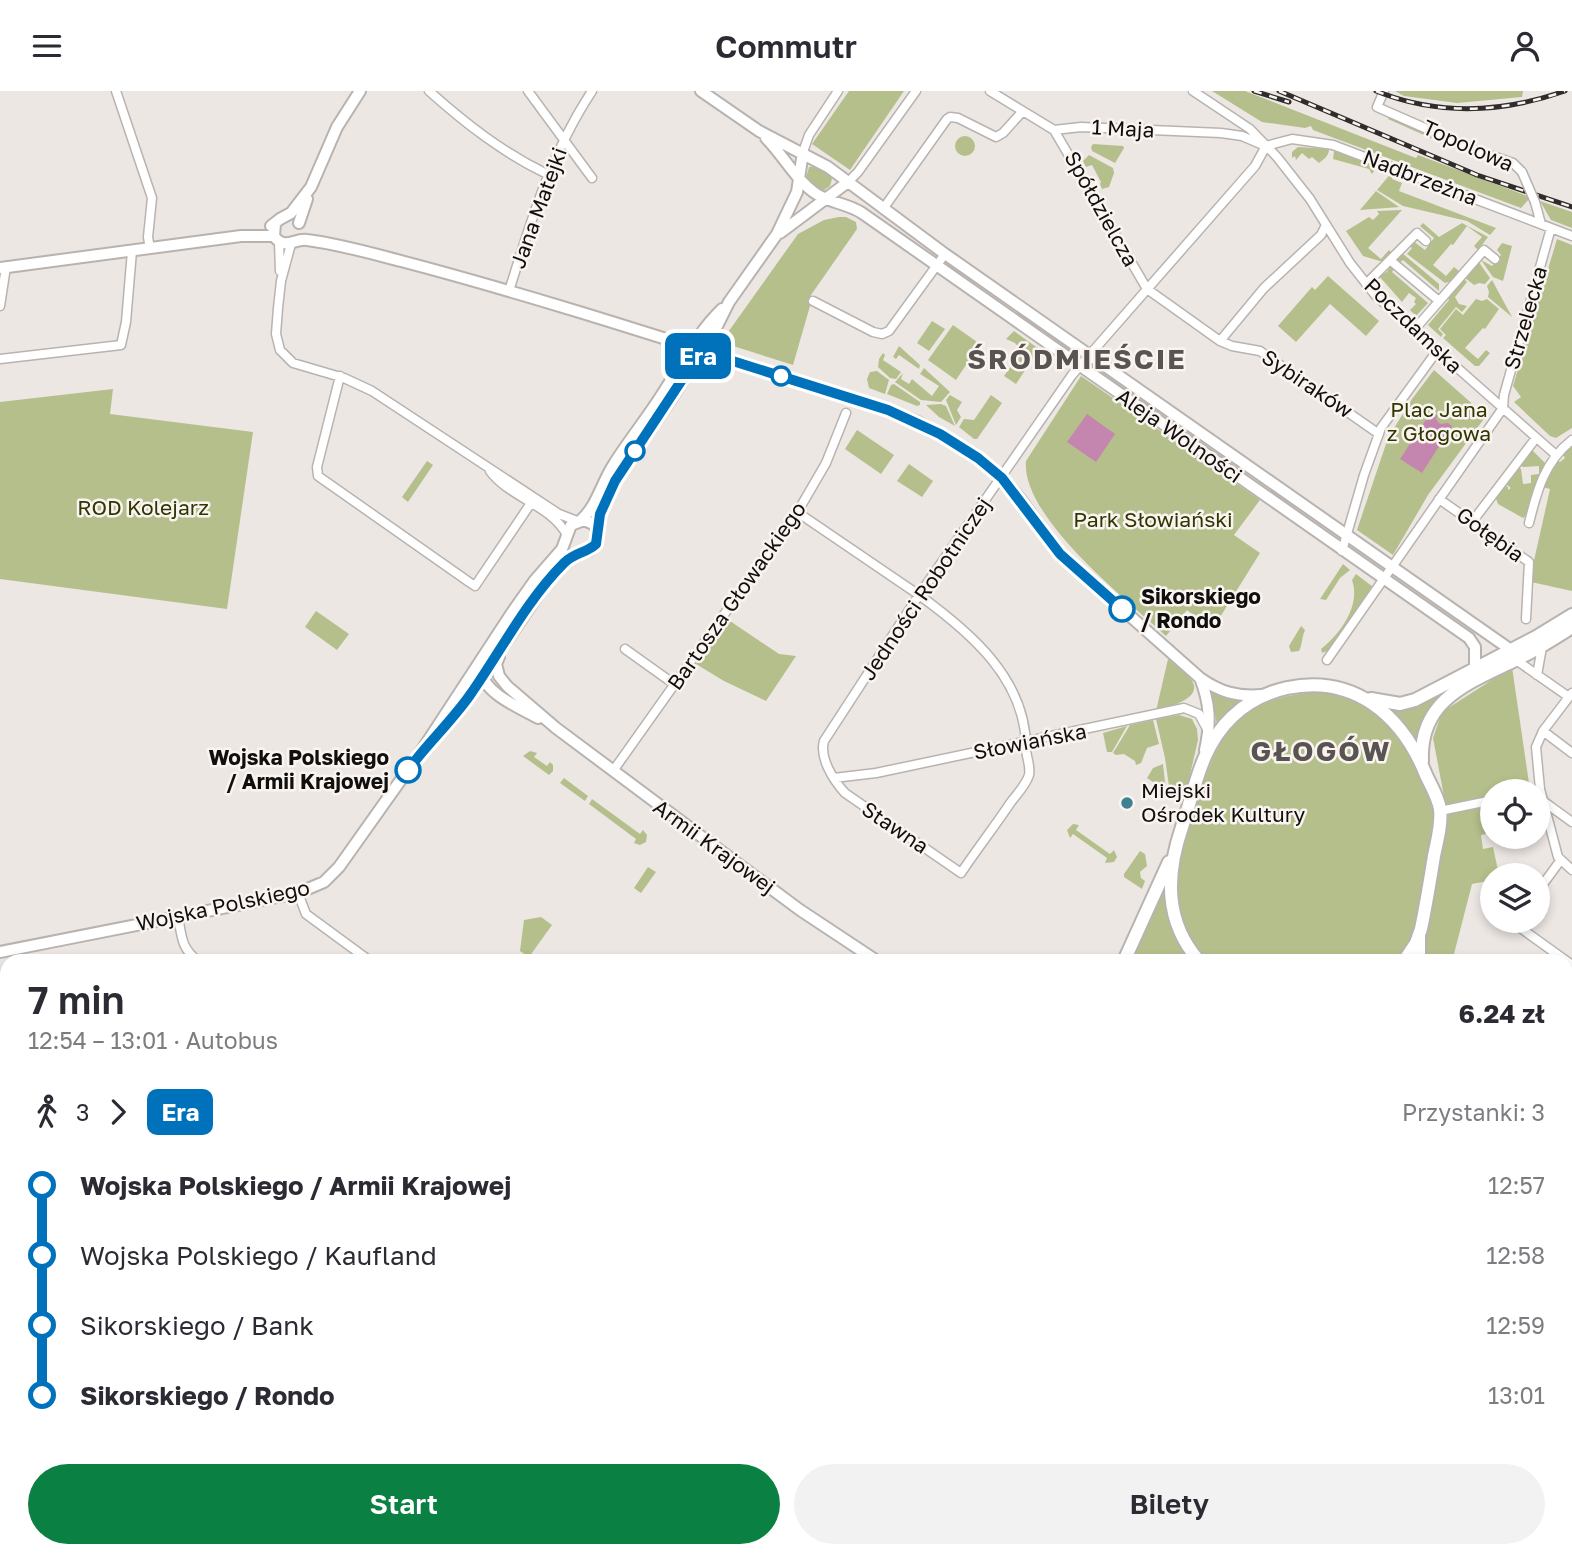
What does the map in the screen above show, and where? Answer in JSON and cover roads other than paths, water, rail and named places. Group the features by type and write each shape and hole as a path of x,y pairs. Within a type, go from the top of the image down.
{"main road":[{"path":"1423,765 1422,744 1426,728 1439,704 1572,615"},
{"path":"1127,954 1174,852 1208,748 1220,729 1237,712 1261,695 1315,685 1387,703 1406,703 1475,667 1542,646 1572,627"},
{"path":"1355,693 1379,708 1407,737 1423,765 1440,811 1419,936 1419,954"},
{"path":"1174,852 1170,886 1172,912 1181,936 1194,954"},
{"path":"1408,954 1419,936"}],"street":[{"path":"116,91 152,198 148,237 150,249"},
{"path":"281,281 311,187 337,127 360,91"},
{"path":"429,91 470,128 547,174"},
{"path":"527,91 593,178"},
{"name":"Jana Matejki","path":"509,291 547,174 592,91"},
{"path":"701,91 759,131 803,152"},
{"path":"567,536 571,525 589,511 614,463 778,235 795,197 803,152 809,135 838,91"},
{"path":"778,235 858,172 916,91"},
{"path":"990,91 1054,130"},
{"name":"Poczdamska","path":"1193,91 1250,129 1266,146 1310,199 1325,227 1366,284 1413,330 1556,455"},
{"name":"Topolowa","path":"1384,91 1377,107 1521,169 1535,201 1541,224"},
{"path":"883,209 947,119 958,118 996,137 1023,112"},
{"name":"1 Maja","path":"1054,130 1081,127 1221,133 1242,135 1266,146"},
{"name":"Spółdzielcza","path":"1054,130 1147,289"},
{"path":"759,131 780,152 799,178"},
{"name":"Nadbrzeżna","path":"1266,146 1292,139 1333,145 1572,236"},
{"name":"Jedności Robotniczej","path":"834,778 823,756 824,741 919,595 1088,355 1255,166 1266,146"},
{"name":"Aleja Wolności","path":"803,152 1393,567 1513,655"},
{"name":"Aleja Wolności","path":"799,178 825,199 854,208 1469,638 1475,646 1475,667"},
{"path":"0,306 3,268 235,237 267,228 286,216 294,210 311,187"},
{"path":"286,216 293,218 297,234 303,239 336,244 509,291 900,414 958,445 1002,478 1060,554 1200,678 1221,692 1261,695"},
{"path":"275,223 281,281 275,334 280,350 286,358 298,366 341,376 372,391 559,514 590,522 598,530"},
{"path":"1147,289 1220,341 1264,288 1321,235 1325,227"},
{"name":"Strzelecka","path":"1503,408 1504,395 1552,228"},
{"path":"1366,284 1417,233 1426,241"},
{"path":"235,237 277,239 297,234"},
{"path":"1413,330 1484,250 1495,259"},
{"path":"0,359 121,345 126,322 132,251"},
{"path":"813,301 882,334 889,331 945,254"},
{"path":"1391,261 1439,301"},
{"name":"Sybiraków","path":"1220,341 1260,351 1379,434"},
{"path":"488,469 498,481 561,524 573,548 590,550 596,544 600,514 615,481 696,349"},
{"path":"1342,551 1379,434 1437,351"},
{"path":"341,376 317,467 318,475 469,582 475,586 531,503"},
{"path":"1327,660 1503,408"},
{"name":"Bartosza Głowackiego","path":"613,771 797,512 826,463 846,413"},
{"path":"1472,522 1536,438"},
{"name":"Gołębia","path":"1529,523 1540,481 1556,455 1572,440"},
{"name":"Gołębia","path":"1439,499 1529,562 1526,619"},
{"path":"797,512 964,628 991,659 1014,699 1023,720 1026,743"},
{"name":"Wojska Polskiego","path":"0,952 298,893 324,882 339,867 463,695 491,643 535,580 562,549 567,536"},
{"name":"Wojska Polskiego","path":"463,695 482,677 546,583 571,556 582,551"},
{"path":"482,677 491,643"},
{"path":"1538,675 1542,646"},
{"path":"625,649 674,684"},
{"path":"502,650 496,670 507,686"},
{"path":"1513,655 1538,675 1571,695 1544,731 1536,747 1537,779"},
{"name":"Armii Krajowej","path":"482,677 507,686 556,728 613,771 800,910 866,954"},
{"name":"Armii Krajowej","path":"482,677 500,697 556,728"},
{"path":"1200,678 1210,709 1202,764"},
{"path":"463,695 500,697"},
{"name":"Słowiańska","path":"834,778 876,773 1026,743 1184,708 1199,714 1204,720 1208,737"},
{"path":"1544,731 1572,753"},
{"name":"Stawna","path":"834,778 851,798 961,873 1027,779 1029,770 1026,743"},
{"path":"1440,811 1480,803"},
{"path":"1550,806 1572,822"},
{"path":"1550,826 1560,861 1572,870"},
{"path":"1550,875 1560,861"},
{"path":"298,893 306,913 361,954"},
{"path":"178,917 185,954"},
{"path":"1530,933 1558,954"}],"railway":[{"path":"1254,91 1289,102"},
{"path":"1279,91 1477,175 1572,207"},
{"path":"1376,91 1423,105 1470,109 1518,104 1565,91"}],"place":[{"name":"Sikorskiego / Rondo","path":"1122,609"},
{"name":"Wojska Polskiego / Armii Krajowej","path":"408,770"},
{"name":"Miejski Ośrodek Kultury","path":"1127,803"}],"district":[{"name":"ŚRÓDMIEŚCIE","path":"1077,359"},
{"name":"GŁOGÓW","path":"1321,751"}],"park label":[{"name":"Plac Jana z Głogowa","path":"1439,422"},
{"name":"ROD Kolejarz","path":"143,508"},
{"name":"Park Słowiański","path":"1153,520"}]}
